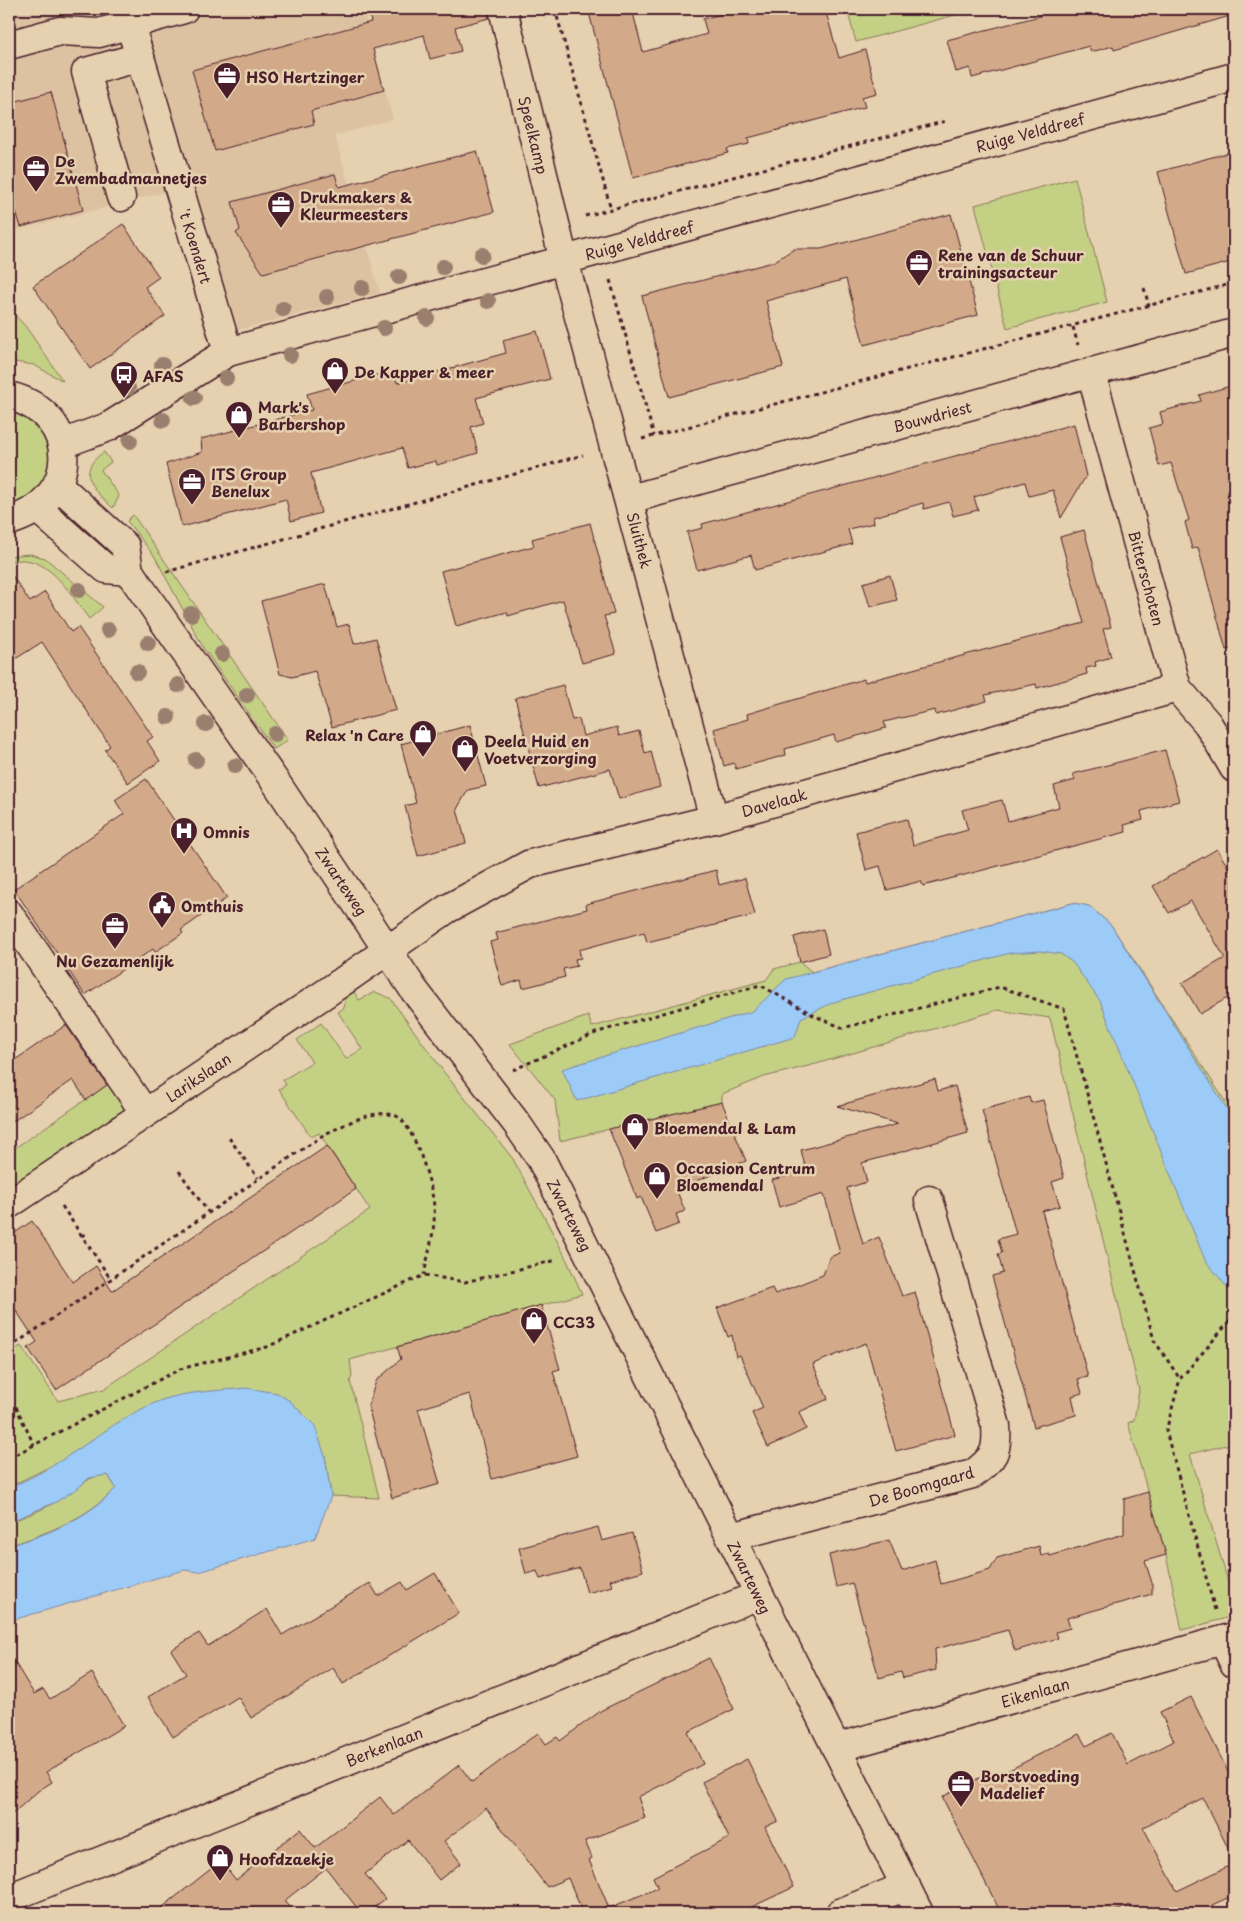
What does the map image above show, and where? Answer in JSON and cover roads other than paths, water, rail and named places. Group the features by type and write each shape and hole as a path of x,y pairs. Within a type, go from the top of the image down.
{"street":[{"path":"9,44 60,31 99,33 184,9"},
{"name":"Speelkamp","path":"503,9 564,261"},
{"name":"'t Koendert","path":"130,24 228,352"},
{"path":"121,198 86,72 140,57"},
{"name":"Ruige Velddreef","path":"62,444 108,427 228,352 1234,77"},
{"name":"Sluithek","path":"564,261 630,499 714,819"},
{"name":"Bouwdriest","path":"630,499 1234,333"},
{"name":"Bitterschoten","path":"1092,372 1177,688 1208,724 1234,768"},
{"path":"9,396 36,406 48,417 57,430 62,444 62,472 58,485 38,509 24,517 9,521"},
{"name":"Zwarteweg","path":"58,485 125,546 132,576 279,787 387,950 447,1035 485,1082 541,1159 920,1913"},
{"path":"38,509 106,569 132,576"},
{"name":"Davelaak","path":"387,950 447,909 530,864 714,819 1177,688"},
{"path":"9,914 145,1113"},
{"name":"Larikslaan","path":"9,1204 387,950"},
{"name":"De Boomgaard","path":"730,1537 973,1474 989,1462 997,1446 996,1426 929,1200"},
{"name":"Berkenlaan","path":"9,1898 759,1595"},
{"name":"Eikenlaan","path":"836,1748 1231,1646"},
{"path":"840,1913 906,1886"}],"water":[{"path":"1073,903 1089,906 1111,925 1234,1120 1234,1296 1205,1260 1100,1001 1073,963 1061,954 1040,951 1010,953 834,1002 801,1018 795,1037 577,1101 562,1069 753,1011 786,979"},
{"path":"246,1388 277,1393 290,1401 315,1426 325,1456 331,1496 315,1538 199,1572 184,1570 9,1621 9,1546 52,1531 80,1517 105,1499 116,1488 108,1475 89,1478 78,1488 56,1502 9,1522 9,1487 49,1468 104,1431 162,1400 193,1393"}],"place":[{"name":"HSO Hertzinger","path":"227,100"},
{"name":"De Zwembadmannetjes","path":"36,193"},
{"name":"Drukmakers & Kleurmeesters","path":"281,229"},
{"name":"Rene van de Schuur trainingsacteur","path":"919,287"},
{"name":"De Kapper & meer","path":"335,395"},
{"name":"AFAS","path":"124,399"},
{"name":"Mark's Barbershop","path":"239,439"},
{"name":"ITS Group Benelux","path":"192,506"},
{"name":"Relax 'n Care","path":"423,758"},
{"name":"Deela Huid en Voetverzorging","path":"465,773"},
{"name":"Omnis","path":"184,855"},
{"name":"Omthuis","path":"162,929"},
{"name":"Nu Gezamenlijk","path":"115,950"},
{"name":"Bloemendal & Lam","path":"635,1151"},
{"name":"Occasion Centrum Bloemendal","path":"657,1200"},
{"name":"CC33","path":"534,1345"},
{"name":"Borstvoeding Madelief","path":"961,1808"},
{"name":"Hoofdzaekje","path":"220,1882"}]}
